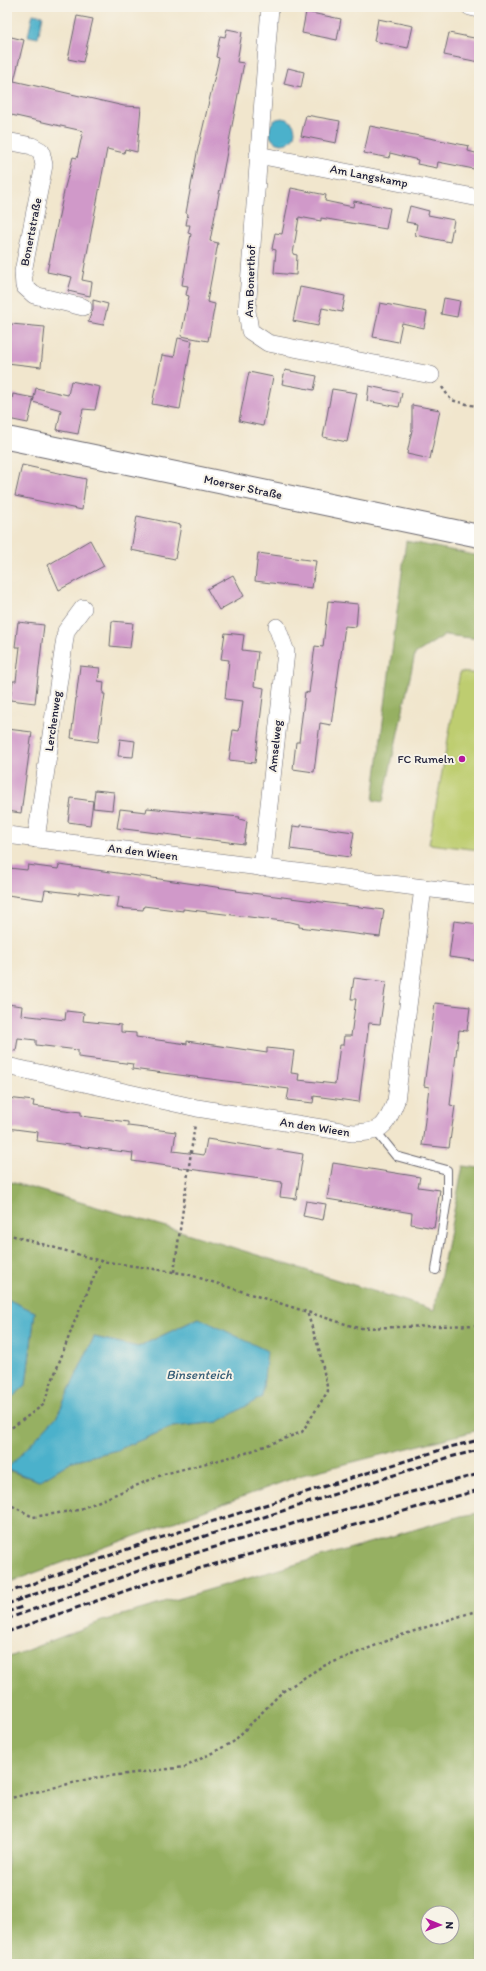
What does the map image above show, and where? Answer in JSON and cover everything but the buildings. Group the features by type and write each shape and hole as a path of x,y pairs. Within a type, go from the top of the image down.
{"main road":[{"name":"Moerser Straße","path":"7,438 479,536"}],"street":[{"name":"Am Bonerthof","path":"270,7 247,311 250,331 268,343 431,374"},
{"path":"470,7 479,9"},
{"name":"Bonertstraße","path":"7,141 32,146 41,151 44,165 23,272 24,286 34,295 83,307"},
{"name":"Am Langskamp","path":"258,155 479,198"},
{"name":"Lerchenweg","path":"36,839 66,631 84,608"},
{"name":"Amselweg","path":"262,868 286,652 277,627"},
{"name":"An den Wieen","path":"7,835 479,895"},
{"path":"375,1130 387,1122 396,1101 423,888"},
{"name":"An den Wieen","path":"7,1066 197,1108 353,1134 372,1132 375,1130"}],"lane":[{"path":"375,1130 396,1156 447,1170 447,1199 436,1270"}],"path":[{"path":"431,374 452,400 479,407"},
{"path":"174,1272 197,1108"},
{"path":"7,1234 101,1261 187,1274 358,1328 479,1325"},
{"path":"7,1431 43,1405 74,1323 101,1261"},
{"path":"7,1503 33,1517 78,1510 164,1474 246,1454 302,1432 328,1391 319,1349 306,1311"},
{"path":"7,1799 92,1778 185,1767 233,1742 282,1692 321,1667 402,1635 479,1610"}],"green space":[{"path":"406,541 479,556 479,639 445,635 415,654 383,802 373,800"},
{"name":"FC Rumeln","path":"460,672 479,674 479,850 429,844"},
{"path":"463,1166 479,1168 479,1430 302,1475 7,1583 7,1470 7,1402 26,1385 35,1312 7,1299 7,1181 180,1231 434,1310","holes":["199,1318 218,1422 172,1427 117,1450 72,1461 39,1481 7,1470 57,1416 94,1337 138,1347"]},
{"path":"479,1513 479,1964 7,1964 7,1658 102,1621 461,1516"}],"water":[{"path":"33,14 43,16 38,38 28,36"},
{"path":"282,118 291,122 295,131 291,140 282,144 273,140 269,131 273,122"},
{"path":"7,1299 35,1312 26,1385 7,1402"},
{"name":"Binsenteich","path":"199,1318 267,1351 262,1397 218,1422 172,1427 117,1450 72,1461 39,1481 7,1469 57,1416 94,1337 138,1347"}],"railway":[{"path":"7,1593 147,1542 450,1447 479,1440"},
{"path":"7,1604 146,1555 450,1457 479,1450"},
{"path":"7,1619 152,1566 302,1521 479,1474"},
{"path":"7,1632 151,1582 479,1490"},
{"path":"7,1612 22,1607"}],"place":[{"name":"FC Rumeln","path":"462,759"}]}
